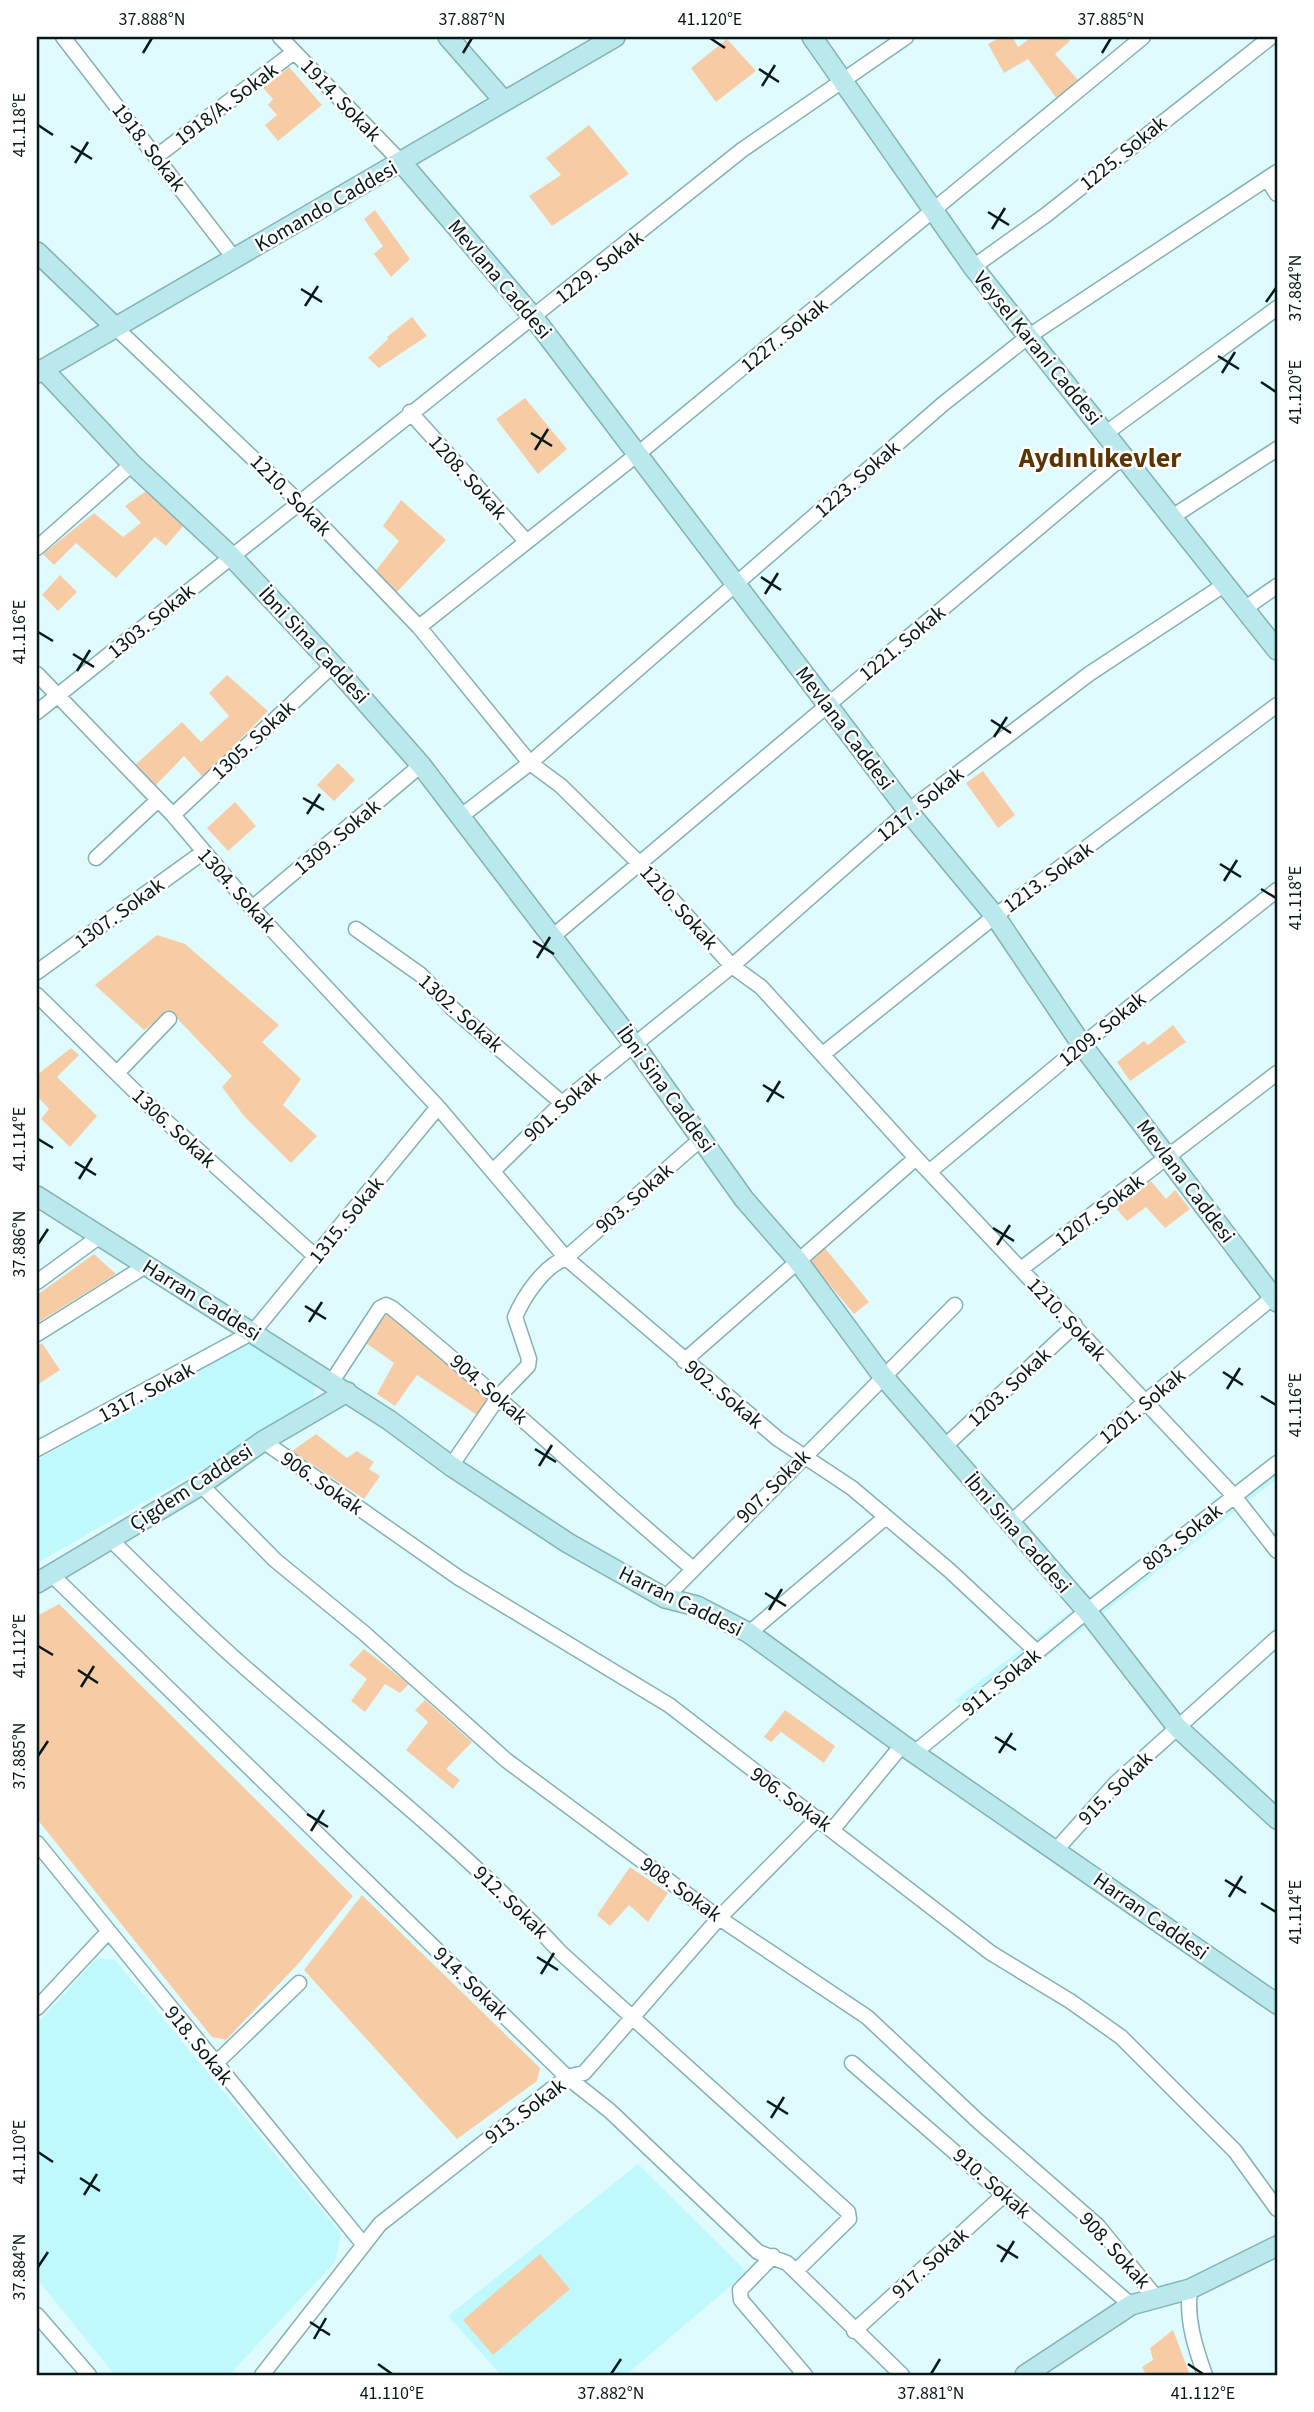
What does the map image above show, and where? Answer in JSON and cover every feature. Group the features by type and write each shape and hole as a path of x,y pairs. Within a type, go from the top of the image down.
{"street":[{"name":"1918. Sokak","path":"63,37 234,258"},
{"name":"1914. Sokak","path":"280,37 402,163"},
{"path":"448,37 504,101"},
{"name":"Veysel Karani Caddesi","path":"811,37 973,267 1277,650"},
{"name":"1229. Sokak","path":"232,557 301,504 410,412 534,318 742,150 906,37"},
{"name":"1227. Sokak","path":"419,627 639,453 1143,37"},
{"name":"1225. Sokak","path":"973,267 1046,215 1271,37"},
{"name":"Komando Caddesi","path":"40,371 402,163 607,39"},
{"name":"1918/A. Sokak","path":"157,156 294,52"},
{"name":"Mevlana Caddesi","path":"402,163 534,318 639,453 908,811 995,916 1082,1045 1276,1298"},
{"path":"1272,175 1277,194"},
{"name":"1223. Sokak","path":"460,817 530,763 943,404 1029,336 1272,175"},
{"path":"37,252 115,327"},
{"path":"1106,433 1277,308"},
{"name":"1210. Sokak","path":"115,327 301,504 419,627 530,763 561,786 641,865 732,966 761,987 929,1172 1234,1496 1277,1551"},
{"name":"İbni Sina Caddesi","path":"40,371 132,464 232,557 333,664 421,765 633,1043 744,1199 798,1261 882,1375 1087,1611 1177,1727 1277,1818"},
{"name":"1208. Sokak","path":"410,412 526,541"},
{"path":"1172,517 1277,449"},
{"name":"1221. Sokak","path":"552,937 829,708 1124,456"},
{"path":"37,548 132,464"},
{"name":"1303. Sokak","path":"37,712 232,557"},
{"name":"1217. Sokak","path":"633,1043 732,966 908,811 1089,674 1224,585"},
{"path":"1244,609 1277,586"},
{"name":"1305. Sokak","path":"173,815 333,664"},
{"name":"1304. Sokak","path":"37,674 173,815 202,853 438,1107"},
{"name":"1213. Sokak","path":"823,1054 995,916 1277,705"},
{"name":"1309. Sokak","path":"252,908 421,765"},
{"path":"96,858 158,800"},
{"name":"1307. Sokak","path":"37,972 202,853"},
{"name":"1209. Sokak","path":"929,1172 1082,1045 1277,890"},
{"name":"1302. Sokak","path":"356,929 421,975 452,1008 562,1103"},
{"name":"1306. Sokak","path":"37,995 316,1257"},
{"path":"117,1073 169,1019"},
{"name":"901. Sokak","path":"493,1171 562,1103 633,1043"},
{"name":"1207. Sokak","path":"1021,1269 1277,1073"},
{"name":"902. Sokak","path":"438,1107 566,1258 778,1439 804,1454 886,1517 949,1570 1037,1652"},
{"name":"1315. Sokak","path":"253,1332 438,1107"},
{"name":"903. Sokak","path":"499,1396 528,1366 529,1359 515,1317 545,1272 554,1262 566,1258 702,1138"},
{"path":"684,1361 916,1158"},
{"name":"Harran Caddesi","path":"37,1196 339,1387 451,1466 569,1543 665,1598 697,1606 748,1633 908,1749 1277,2004"},
{"path":"37,1282 100,1236"},
{"path":"37,1334 147,1265"},
{"name":"1201. Sokak","path":"1010,1522 1145,1402 1276,1298"},
{"name":"904. Sokak","path":"339,1387 380,1308 386,1305 499,1396 588,1479 692,1568"},
{"name":"907. Sokak","path":"665,1598 882,1375 955,1305"},
{"name":"1203. Sokak","path":"943,1448 1075,1325"},
{"name":"1317. Sokak","path":"37,1449 253,1332"},
{"name":"Çigdem Caddesi","path":"44,1578 201,1485 339,1387"},
{"path":"451,1466 499,1396"},
{"name":"906. Sokak","path":"263,1441 459,1578 669,1704 747,1768 833,1829 991,1953 1070,2001 1121,2037 1235,2151 1277,2208"},
{"name":"803. Sokak","path":"1087,1611 1277,1463"},
{"name":"908. Sokak","path":"201,1485 275,1560 364,1633 506,1760 719,1918 867,2017 979,2122 1098,2226 1156,2296"},
{"path":"748,1633 886,1517"},
{"name":"912. Sokak","path":"110,1539 242,1665 382,1782 848,2212 849,2219 839,2232 796,2271"},
{"name":"914. Sokak","path":"44,1578 567,2077 610,2111 758,2252 773,2256 796,2271 854,2331 902,2375"},
{"name":"911. Sokak","path":"908,1749 1087,1611"},
{"name":"915. Sokak","path":"1056,1850 1116,1783 1277,1638"},
{"path":"833,1829 908,1749"},
{"name":"913. Sokak","path":"264,2374 380,2224 567,2077 584,2073 719,1918 818,1818"},
{"name":"918. Sokak","path":"37,1843 363,2245"},
{"path":"37,2008 108,1931"},
{"path":"215,2064 299,1983"},
{"name":"910. Sokak","path":"852,2063 1131,2305"},
{"name":"917. Sokak","path":"854,2331 1005,2194"},
{"path":"1025,2375 1131,2305 1156,2296 1190,2289 1277,2246"},
{"path":"773,2256 740,2290 741,2300 806,2375"},
{"path":"1190,2289 1188,2304 1193,2342 1205,2375"},
{"path":"37,2315 89,2375"}],"shaded area":[{"path":"1001,37 1012,37 1018,47 1032,37 1066,37 1070,41 1055,54 1078,80 1057,99 1028,59 1004,73 988,44"},
{"path":"727,39 756,71 716,102 691,68"},
{"path":"289,67 322,105 278,141 265,125 277,115 268,105 273,99 263,88"},
{"path":"589,125 629,174 552,226 529,196 561,175 546,158"},
{"path":"375,210 410,259 391,277 374,254 383,246 364,219"},
{"path":"412,317 427,336 379,368 368,358 387,337"},
{"path":"525,398 567,449 538,474 496,419"},
{"path":"149,489 185,524 166,546 155,537 116,578 76,543 54,565 43,554 94,513 123,537 141,523 125,506"},
{"path":"401,500 446,540 395,594 374,573 399,541 383,526"},
{"path":"60,575 77,592 58,611 42,595"},
{"path":"227,675 268,711 203,777 184,756 155,786 134,766 182,722 201,742 229,716 209,693"},
{"path":"338,763 355,780 334,801 317,785"},
{"path":"983,771 1015,815 998,828 966,783"},
{"path":"235,802 256,826 228,851 207,828"},
{"path":"157,935 185,944 279,1025 262,1042 301,1079 283,1105 317,1136 291,1163 244,1116 222,1087 232,1076 170,1011 144,1030 95,985"},
{"path":"1173,1025 1186,1042 1130,1081 1117,1062 1144,1041 1148,1045"},
{"path":"71,1048 79,1055 57,1077 97,1116 70,1147 41,1119 49,1109 37,1096 37,1075"},
{"path":"1151,1181 1166,1199 1175,1190 1190,1209 1165,1228 1146,1207 1127,1221 1115,1207"},
{"path":"824,1247 869,1302 854,1314 809,1260"},
{"path":"94,1254 116,1274 37,1323 37,1295"},
{"path":"389,1311 490,1394 477,1415 417,1375 395,1406 377,1394 394,1363 366,1343"},
{"path":"42,1343 60,1370 37,1385 37,1346"},
{"path":"247,1343 315,1385 311,1407 37,1563 37,1460"},
{"path":"316,1434 347,1458 357,1451 374,1462 369,1469 380,1476 364,1499 292,1451"},
{"path":"1277,1454 1277,1479 970,1716 955,1700"},
{"path":"59,1604 353,1896 298,1964 226,2040 212,2037 37,1819 37,1616"},
{"path":"364,1649 409,1684 400,1693 385,1684 365,1712 351,1701 367,1679 349,1665"},
{"path":"425,1700 472,1742 446,1769 460,1780 453,1789 406,1750 428,1722 415,1710"},
{"path":"785,1710 835,1746 824,1763 781,1732 771,1742 764,1737"},
{"path":"630,1867 668,1893 648,1922 629,1905 610,1926 597,1915"},
{"path":"362,1895 540,2068 537,2081 457,2139 304,1970"},
{"path":"97,1958 115,1960 341,2234 335,2262 229,2375 115,2375 37,2279 37,2024"},
{"path":"638,2164 747,2272 626,2375 501,2375 448,2316"},
{"path":"540,2254 570,2289 493,2355 463,2320"},
{"path":"1173,2330 1190,2375 1146,2375 1142,2367 1153,2360 1150,2348"}],"district":[{"name":"Aydınlıkevler","path":"1100,458"}]}
